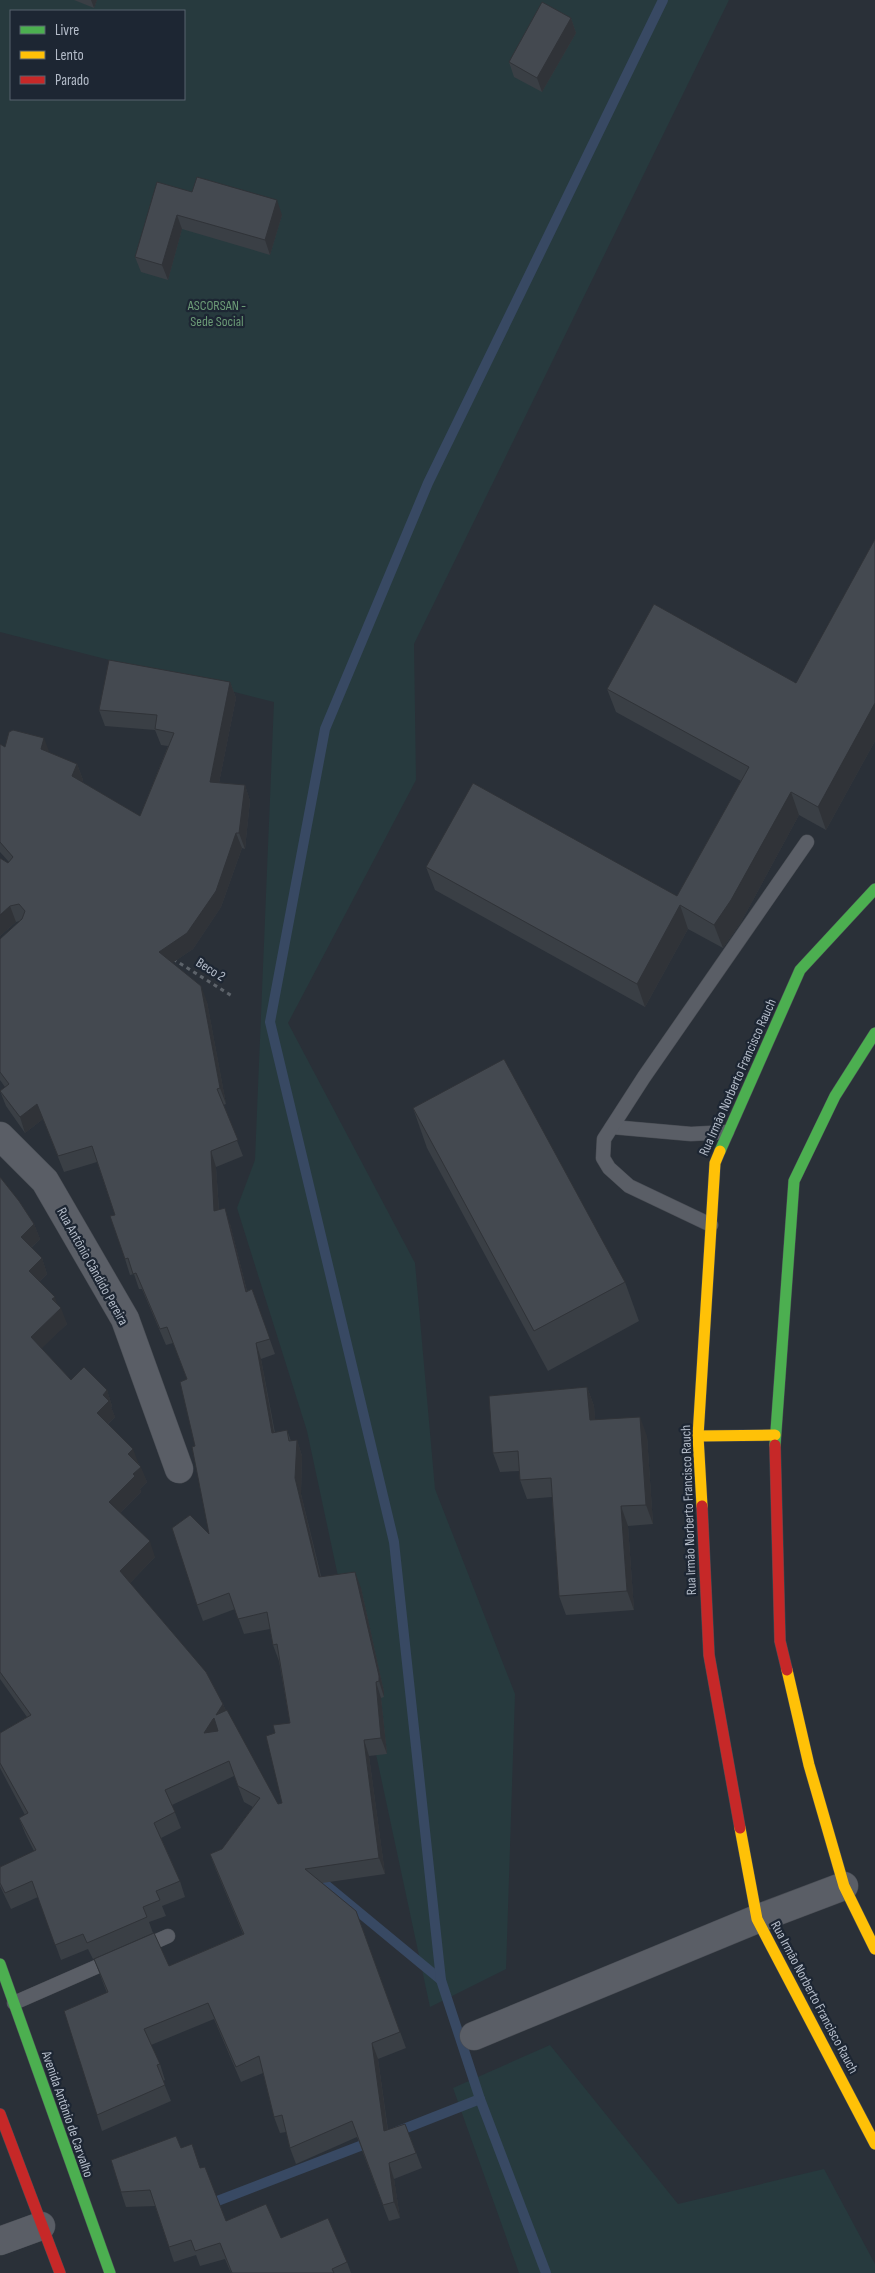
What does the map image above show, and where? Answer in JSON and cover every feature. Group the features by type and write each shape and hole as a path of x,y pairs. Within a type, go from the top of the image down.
{"street":[{"name":"Rua Irmão Norberto Francisco Rauch","path":"875,889 800,970 714,1163 698,1436 709,1655 757,1919 875,2144"},
{"path":"875,1033 836,1096 794,1181 775,1434 780,1642 809,1765 844,1886 875,1949"},
{"name":"Rua Antônio Cândido Pereira","path":"0,1136 45,1181 125,1319 179,1469"},
{"path":"698,1436 775,1434"},
{"path":"474,2036 757,1919 844,1886"},
{"name":"Avenida Antônio de Carvalho","path":"0,1964 110,2273"},
{"path":"0,2114 60,2273"},
{"path":"0,2241 41,2226"}],"lane":[{"path":"711,1225 630,1186 609,1168 603,1158 604,1139 644,1077 807,842"},
{"path":"612,1127 691,1134 727,1132"},
{"path":"14,2003 168,1936"}],"path":[{"name":"Beco 2","path":"170,957 232,996"},
{"name":"Beco 2","path":"169,966 178,962"}],"green space":[{"name":"ASCORSAN - Sede Social","path":"0,0 729,0 414,644 416,780 288,1023 415,1263 435,1489 515,1694 506,1969 430,2007 307,1431 237,1208 255,1160 274,702 0,632"},
{"path":"550,2045 678,2204 824,2169 875,2264 875,2273 519,2273 453,2088"}],"building":[{"path":"542,2 571,18 537,78 509,62"},
{"path":"197,177 277,200 265,240 177,215 162,265 135,257 157,182 192,192"},
{"path":"875,539 875,703 818,807 791,792 731,900 714,925 680,905 637,984 426,867 473,783 677,896 749,767 607,689 654,604 796,683"},
{"path":"109,660 230,682 210,782 245,785 239,833 236,833 216,891 187,933 159,952 201,986 220,1088 217,1089 238,1140 211,1151 214,1211 225,1208 246,1292 252,1289 270,1339 256,1343 272,1433 287,1430 289,1441 297,1440 295,1478 319,1577 355,1572 379,1676 379,1681 376,1682 381,1738 364,1740 379,1858 305,1869 356,1911 400,2032 372,2043 384,2131 405,2124 416,2153 389,2163 394,2202 383,2205 352,2121 290,2148 282,2115 274,2117 259,2056 236,2067 208,2003 144,2029 160,2064 157,2065 165,2085 97,2115 64,2011 108,1992 94,1959 154,1933 169,1966 244,1934 210,1854 222,1849 260,1798 238,1786 229,1761 165,1790 175,1812 154,1823 180,1881 156,1891 160,1900 143,1907 147,1917 87,1943 83,1934 55,1945 32,1881 5,1893 0,1883 0,1867 36,1850 19,1818 28,1813 0,1763 0,1733 31,1715 0,1672 0,1177 34,1224 21,1237 42,1258 29,1271 55,1297 52,1299 61,1308 31,1337 71,1380 84,1367 107,1390 103,1395 109,1401 97,1413 133,1449 128,1454 141,1467 133,1474 135,1476 109,1502 150,1541 120,1571 206,1672 223,1704 216,1715 227,1710 278,1804 282,1803 266,1736 275,1733 273,1725 290,1723 277,1644 273,1645 267,1612 238,1619 229,1593 197,1605 172,1528 190,1515 209,1534 192,1447 195,1446 180,1382 187,1379 167,1327 160,1329 136,1273 133,1274 128,1258 125,1259 110,1216 115,1215 92,1146 58,1156 37,1104 20,1117 0,1091 9,1084 0,1072 0,939 22,919 25,911 19,904 10,906 0,915 0,858 8,863 13,857 0,842 0,744 5,747 9,732 13,730 44,738 41,749 77,764 72,776 140,816 174,733 155,729 157,715 99,710","holes":["214,1718 218,1731 204,1733"]},
{"path":"504,1059 625,1282 534,1331 413,1108"},
{"path":"587,1387 590,1420 640,1417 646,1505 621,1506 627,1591 559,1596 551,1478 520,1480 518,1451 493,1453 489,1396"},
{"path":"176,2136 181,2148 192,2144 200,2168 205,2167 226,2221 266,2204 281,2238 328,2218 347,2262 332,2269 334,2273 232,2273 220,2243 195,2251 191,2240 169,2247 150,2190 121,2192 111,2160"}],"waterway":[{"path":"546,2273 480,2099 441,1980 394,1542 270,1022 325,729 428,483 663,0"},
{"path":"314,1875 441,1980"},
{"path":"396,2132 480,2099"},
{"path":"207,2205 373,2141"}],"traffic: fast":[{"path":"720,1151 800,970 875,889"},
{"path":"775,1445 794,1181 835,1096 875,1033"},
{"path":"0,1964 110,2273"}],"traffic: slow":[{"path":"702,1506 698,1436 715,1163 720,1151"},
{"path":"698,1436 775,1435"},
{"path":"787,1670 809,1765 844,1886 875,1949"},
{"path":"740,1828 757,1919 875,2144"}],"traffic: jam":[{"path":"775,1445 780,1641 787,1670"},
{"path":"702,1506 709,1655 740,1828"},
{"path":"0,2114 60,2273"}]}
